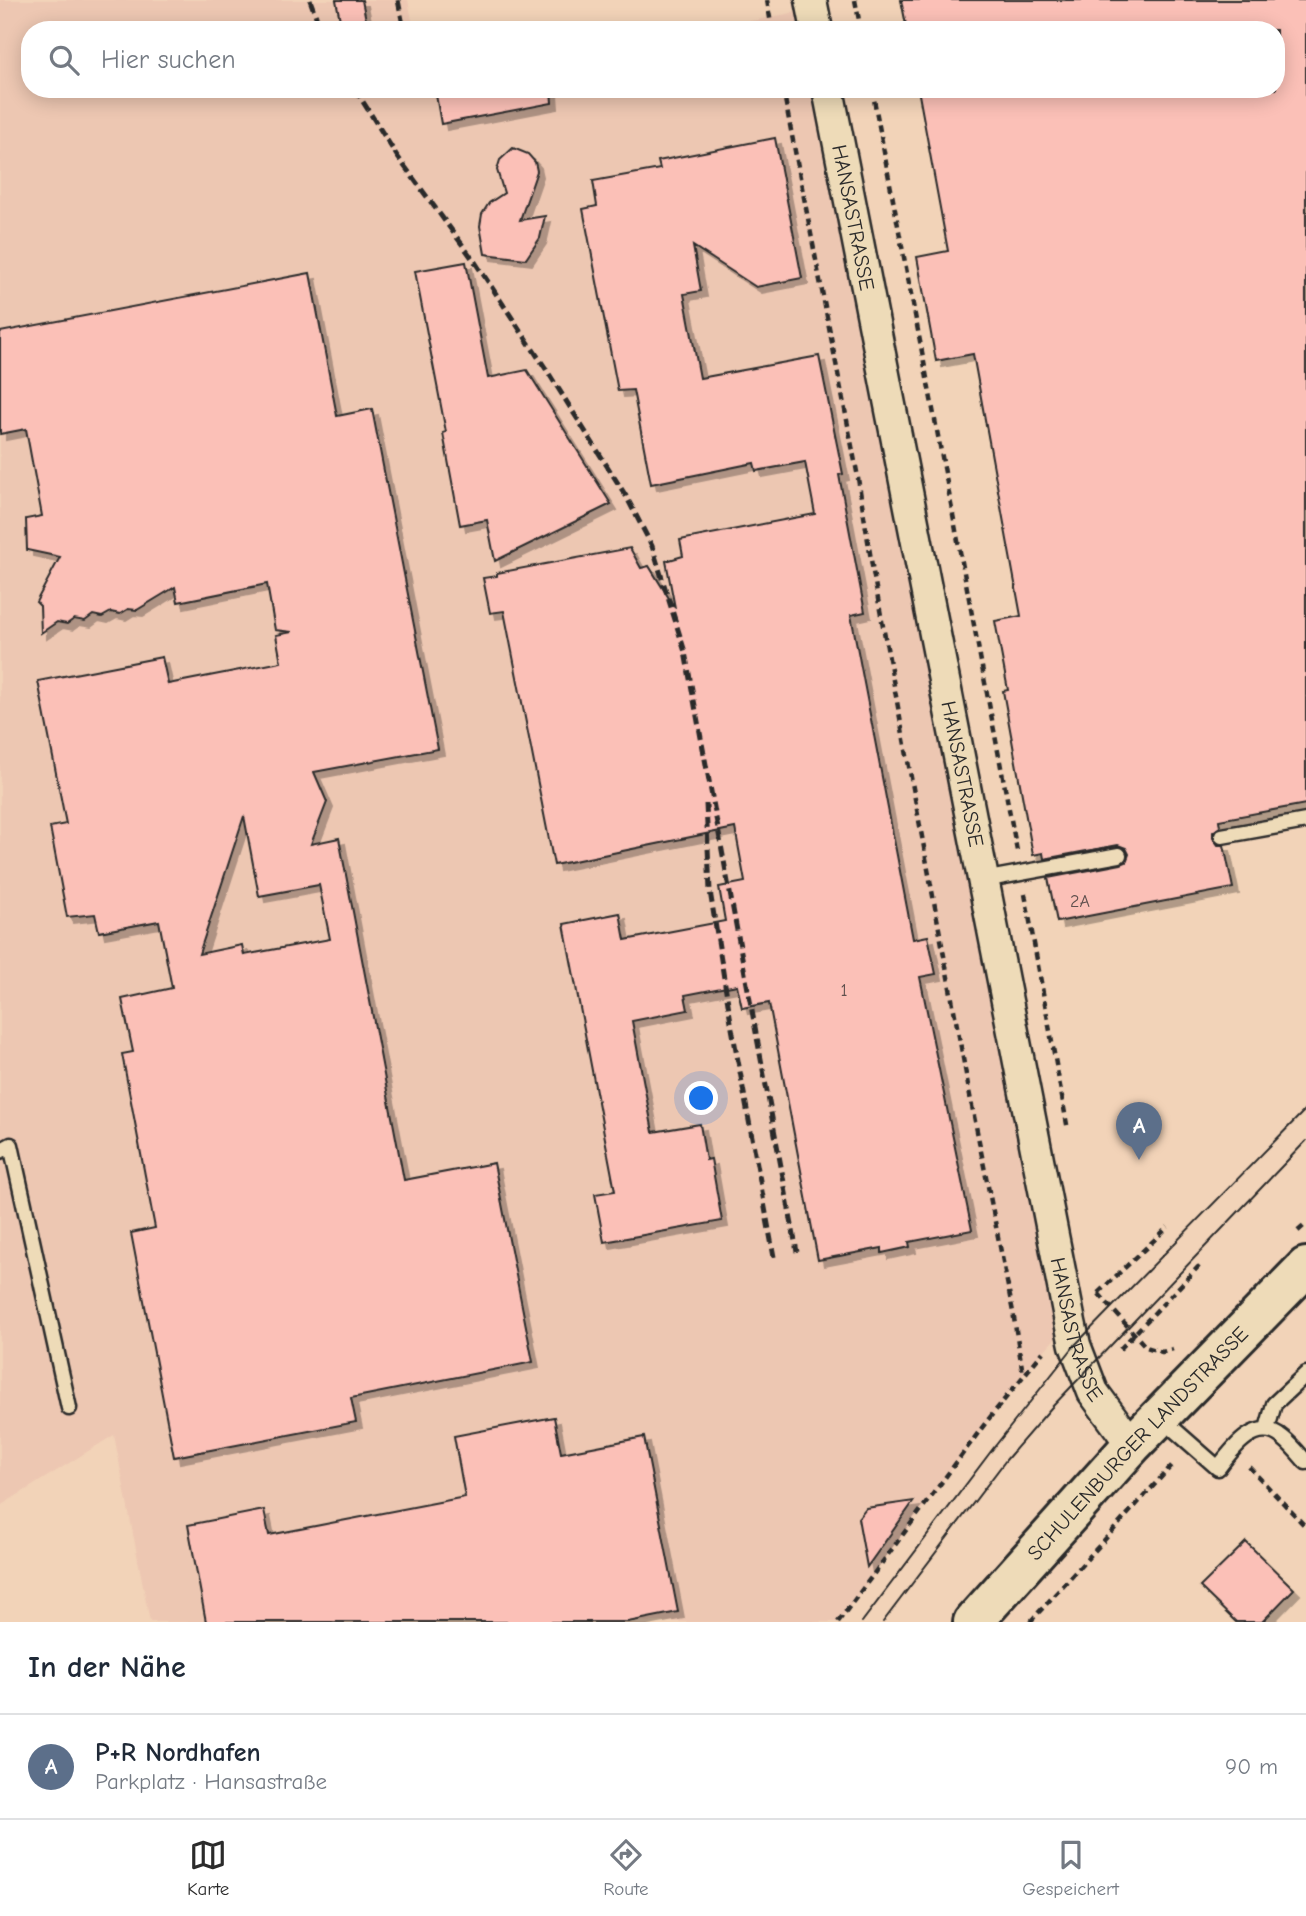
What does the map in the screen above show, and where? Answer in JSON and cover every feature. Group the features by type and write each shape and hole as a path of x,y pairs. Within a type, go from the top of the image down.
{"main road":[{"name":"SCHULENBURGER LANDSTRASSE","path":"976,1621 1132,1445 1306,1268"}],"street":[{"path":"811,0 815,21"},
{"name":"HANSASTRASSE","path":"830,98 1075,1345 1093,1392 1132,1445"}],"lane":[{"path":"1222,836 1306,821"},
{"path":"983,880 1119,855"},
{"path":"0,1151 11,1145 69,1408"},
{"path":"1268,1429 1275,1404 1306,1374"},
{"path":"1160,1417 1218,1468 1250,1433 1268,1429 1282,1436 1306,1462"}],"path":[{"path":"767,0 770,21"},
{"path":"855,0 859,21"},
{"path":"785,98 857,472 877,599 1023,1374"},
{"path":"874,98 1069,1136"},
{"path":"838,1622 1023,1374 1098,1293 1168,1227"},
{"path":"1120,1349 1199,1266"},
{"path":"1096,1281 1098,1293 1146,1347 1162,1352 1182,1347"},
{"path":"1030,1622 1191,1444"},
{"path":"1232,1450 1306,1527"}],"shaded area":[{"path":"0,0 408,0 412,21 21,21 21,98 830,98 1070,1322 1023,1374 838,1622 150,1622 114,1435 0,1506"},
{"path":"813,9 815,21 751,21"}],"building":[{"path":"336,0 362,0 366,21 340,21"},
{"path":"901,0 1306,0 1306,804 1219,820 1220,827 1213,832 1213,838 1218,845 1224,845 1233,888 1057,922 1048,878 1121,864 1126,862 1129,854 1126,848 1118,845 1044,859 1043,853 1033,855 1003,691 1008,690 995,621 1021,616 973,354 936,361 917,257 948,251 920,98 1285,98 1285,21 905,21"},
{"path":"437,98 552,98 552,103 441,124"},
{"path":"775,138 802,278 756,287 693,246 701,291 684,294 700,378 819,356 843,474 839,475 865,612 851,615 913,939 928,936 936,974 920,977 972,1230 909,1242 910,1247 882,1253 882,1248 818,1260 769,1003 742,1008 737,985 685,995 688,1010 632,1021 653,1132 700,1124 706,1160 711,1159 722,1221 604,1242 595,1194 615,1191 564,924 620,913 625,940 725,921 719,887 745,882 735,828 554,865 504,611 490,613 483,578 630,548 641,568 649,566 675,608 666,561 683,556 680,540 815,514 805,462 756,471 754,463 651,484 633,390 618,391 583,209 597,206 593,181 660,169 658,161"},
{"path":"513,148 528,154 535,162 537,171 520,220 545,216 540,238 526,259 485,254 480,226 482,214 489,203 504,193 497,170 500,160"},
{"path":"466,262 488,378 527,370 611,504 495,561 487,520 460,525 443,433 446,432 415,271"},
{"path":"310,273 337,416 372,409 438,749 314,772 327,802 311,844 339,838 404,1180 494,1163 533,1362 351,1398 356,1422 174,1457 131,1233 155,1228 122,1054 133,1052 122,999 172,988 159,921 99,932 95,914 67,917 50,827 66,824 38,681 162,657 168,684 281,662 276,635 292,632 275,630 267,584 178,602 175,587 137,610 128,609 120,614 111,612 102,617 93,615 85,621 74,619 67,624 57,622 41,633 40,606 36,602 60,557 27,550 26,519 42,516 26,429 0,434 0,332","holes":["244,816 259,896 319,885 330,939 244,955 242,945 199,954"]},
{"path":"554,1417 561,1453 644,1437 678,1612 628,1622 206,1622 188,1525 264,1510 269,1535 465,1497 454,1436"},
{"path":"914,1501 867,1567 858,1518 866,1508"},
{"path":"1246,1542 1294,1589 1262,1622 1236,1622 1200,1587"}],"tram line":[{"path":"862,1622 1075,1345 1306,1109"},
{"path":"883,1622 1006,1460 1051,1408 1306,1141"}],"railway":[{"path":"310,0 318,21"},
{"path":"398,0 402,21"},
{"path":"361,98 397,156 475,262 546,369 626,496 652,546 685,652 797,1252"},
{"path":"706,804 710,891 774,1257"}],"place":[{"name":"P+R Nordhafen","path":"1139,1160"}]}
